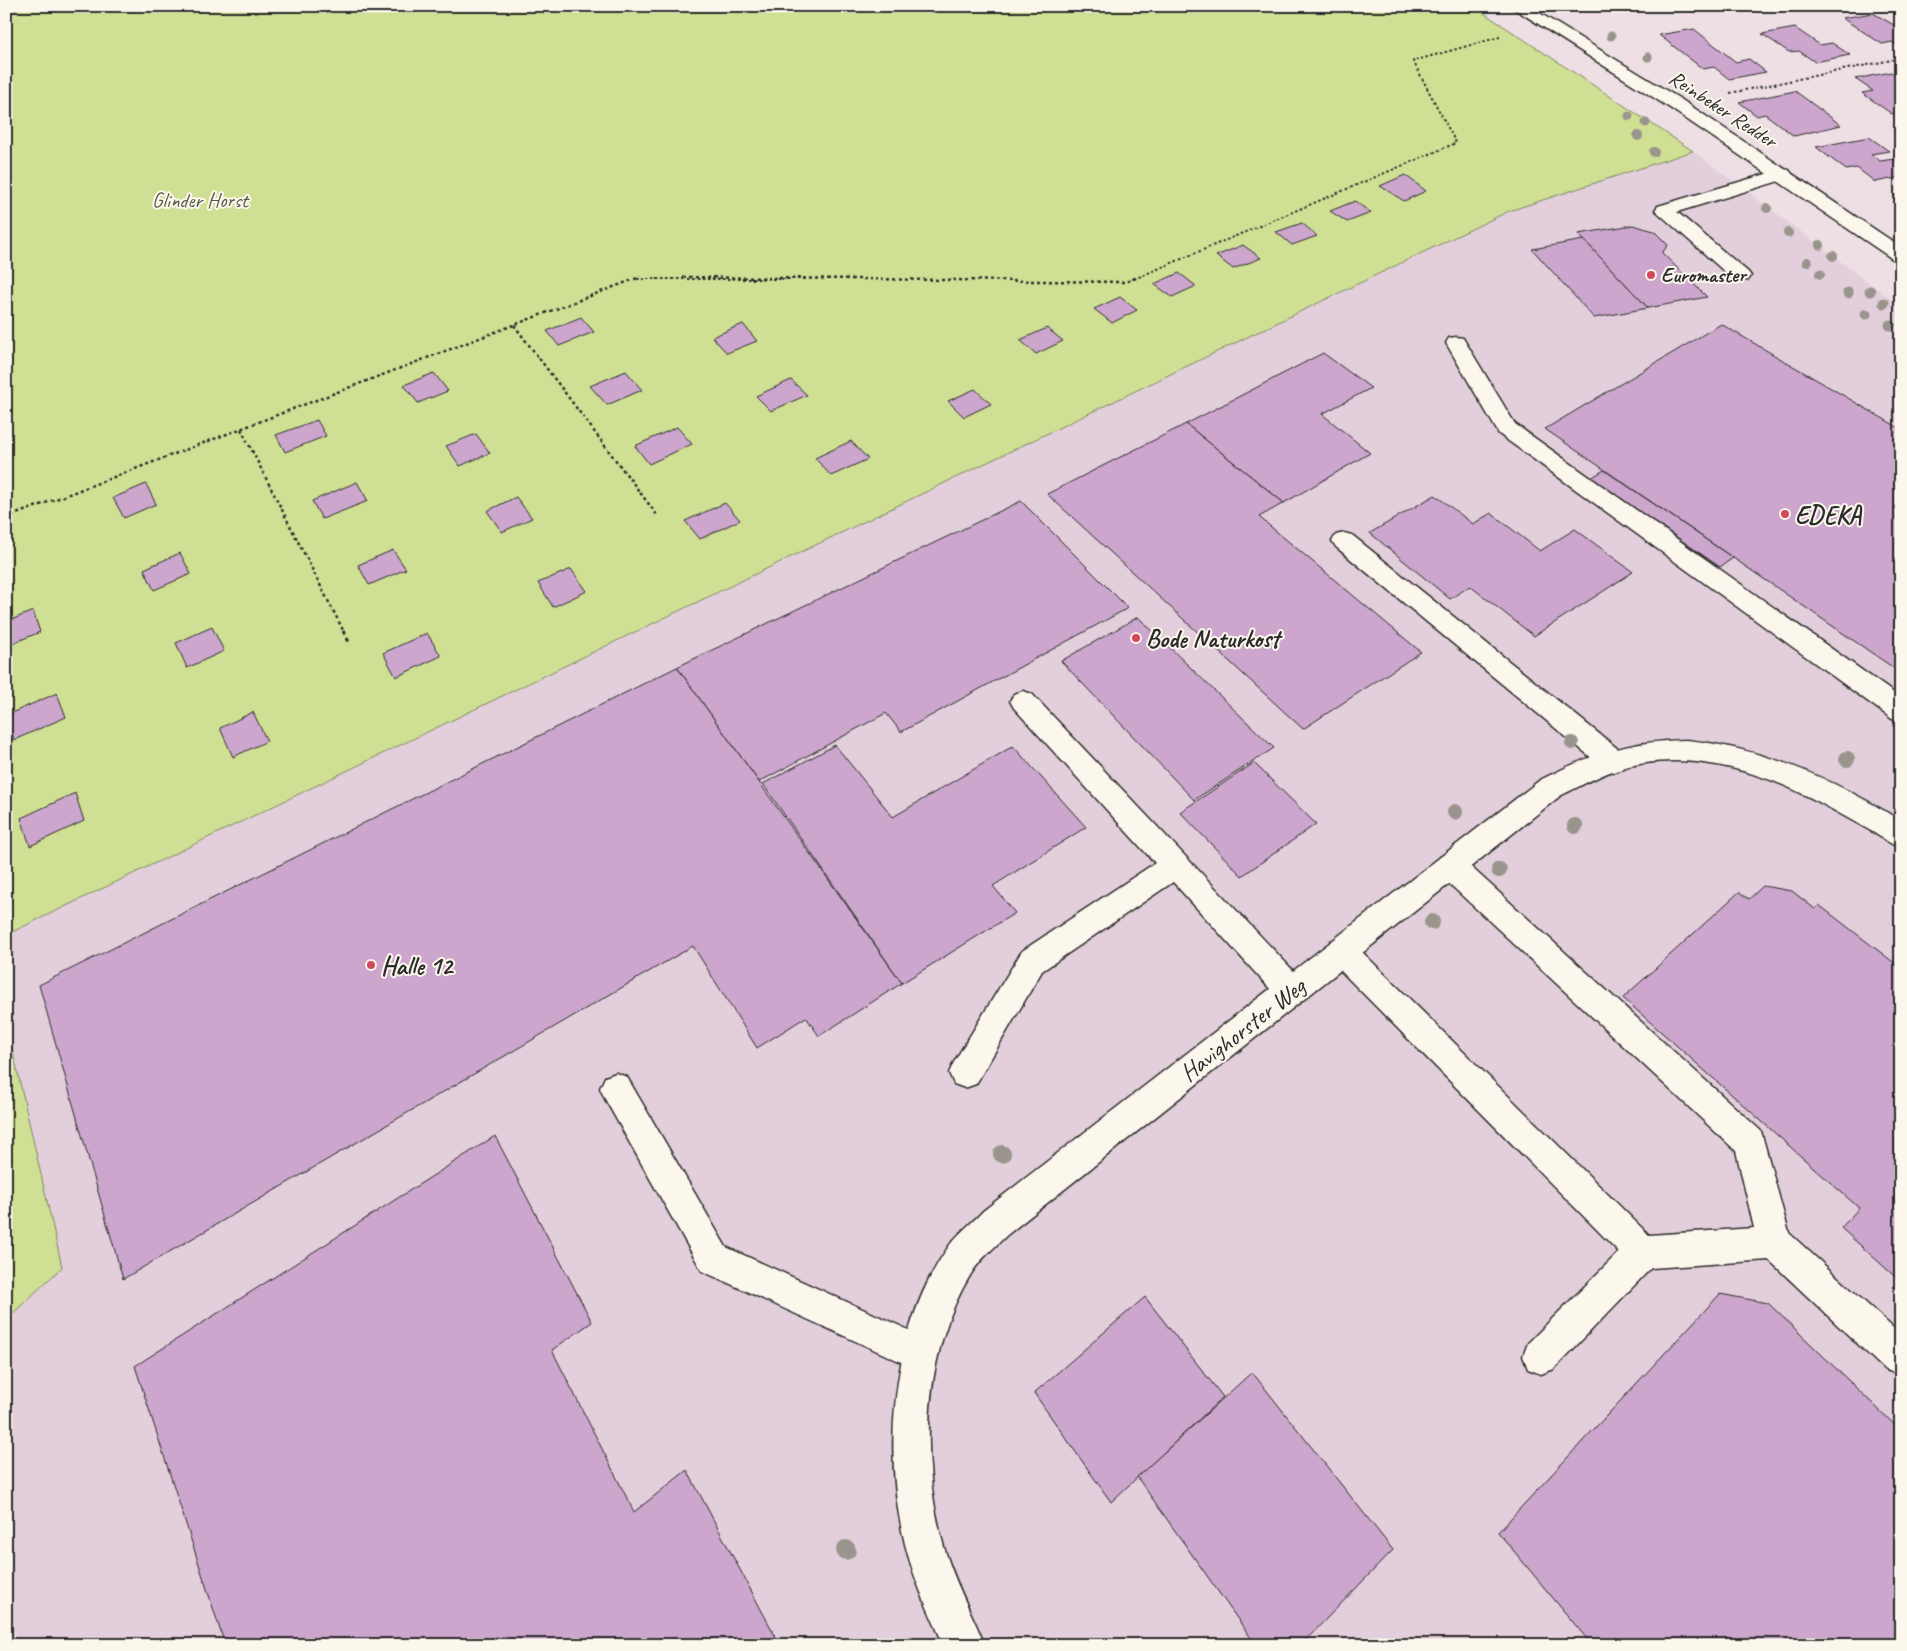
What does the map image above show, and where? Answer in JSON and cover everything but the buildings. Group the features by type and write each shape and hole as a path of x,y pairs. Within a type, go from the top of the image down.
{"street":[{"name":"Reinbeker Redder","path":"1517,6 1676,104 1783,174 1901,256"},
{"path":"1741,276 1664,210 1783,174"},
{"path":"1456,343 1507,429 1901,712"},
{"path":"1344,542 1614,761"},
{"path":"1023,701 1291,990"},
{"name":"Havighorster Weg","path":"965,1645 946,1608 921,1532 913,1471 912,1401 921,1353 935,1306 960,1260 995,1223 1550,788 1586,770 1627,756 1673,751 1718,754 1761,763 1802,778 1899,831"},
{"path":"964,1073 1032,961 1175,865"},
{"path":"1450,866 1750,1142 1775,1243 1897,1356"},
{"path":"1341,951 1643,1252"},
{"path":"616,1088 714,1259 921,1353"},
{"path":"1542,1356 1643,1252 1775,1243"}],"path":[{"path":"6,518 641,277 1126,282 1456,142 1413,61 1547,25"},
{"path":"1676,104 1901,58"},
{"path":"1894,196 1901,194"},
{"path":"514,325 657,515"},
{"path":"241,429 349,642"}],"shaded area":[{"path":"1693,151 1901,307 1901,1645 6,1645 6,935 1509,211"}],"green space":[{"name":"Glinder Horst","path":"6,6 1473,6 1693,151 1509,211 6,935"},
{"path":"6,1021 62,1267 6,1320"}],"place":[{"name":"Euromaster","path":"1651,275"},
{"name":"EDEKA","path":"1785,514"},
{"name":"Bode Naturkost","path":"1136,638"},
{"name":"Halle 12","path":"371,965"}]}
